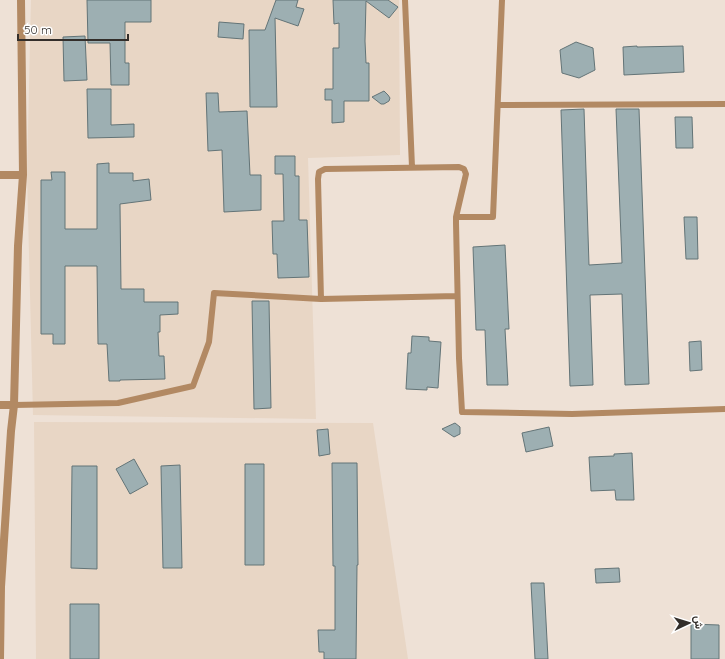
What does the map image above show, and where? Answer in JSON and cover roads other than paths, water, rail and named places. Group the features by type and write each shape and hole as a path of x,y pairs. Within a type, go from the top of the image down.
{"street":[{"path":"0,659 0,587 14,405 18,246 23,175 21,0"},
{"path":"0,175 23,175"},
{"path":"0,405 14,405"}],"lane":[{"path":"406,0 412,167"},
{"path":"456,217 493,217 502,0"},
{"path":"498,104 725,104"},
{"path":"321,299 319,172 325,169 460,167 464,169 466,174 456,217 457,296 462,412 572,414 725,409"},
{"path":"14,405 118,403 193,386 209,342 214,293 321,299 457,296"}]}
